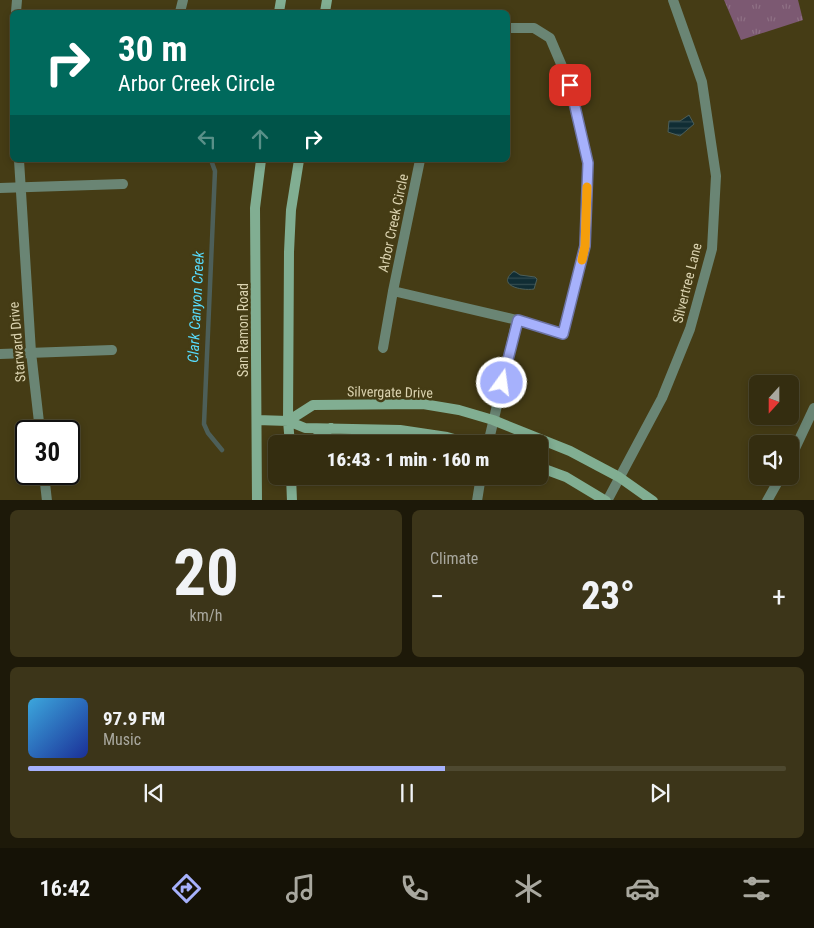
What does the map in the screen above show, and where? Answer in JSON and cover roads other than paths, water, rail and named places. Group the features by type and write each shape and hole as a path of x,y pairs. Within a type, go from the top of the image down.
{"main road":[{"name":"San Ramon Road","path":"257,500 255,208 261,162"},
{"path":"289,435 289,252 291,210 298,162"},
{"name":"Silvergate Drive","path":"288,421 313,405 423,404 459,410 493,420 570,451 619,477 653,500"},
{"path":"257,420 288,421 305,428 400,430 434,435"},
{"path":"321,435 331,428"},
{"path":"548,470 566,477 607,500"},
{"path":"291,485 292,500"}],"street":[{"name":"Silvertree Lane","path":"607,500 662,398 687,338 712,249 716,176 705,101 702,82 673,0"},
{"name":"Arbor Creek Circle","path":"393,291 518,320 563,334 585,246 588,163 570,85 550,38 534,28 510,28"},
{"name":"Starward Drive","path":"19,162 31,352 39,420"},
{"name":"Arbor Creek Circle","path":"383,348 420,162"},
{"path":"0,188 123,184"},
{"path":"490,435 518,320"},
{"path":"0,354 112,350"},
{"path":"799,440 814,408"},
{"path":"45,485 47,500"},
{"path":"477,500 480,485"},
{"path":"767,500 776,485"}],"water":[{"path":"689,115 694,124 680,136 668,132 669,121 680,121"},
{"path":"514,271 520,275 535,277 537,279 534,289 518,288 509,284 509,276"}],"waterway":[{"name":"Clark Canyon Creek","path":"212,162 215,171 204,424 208,433 222,450"}]}
